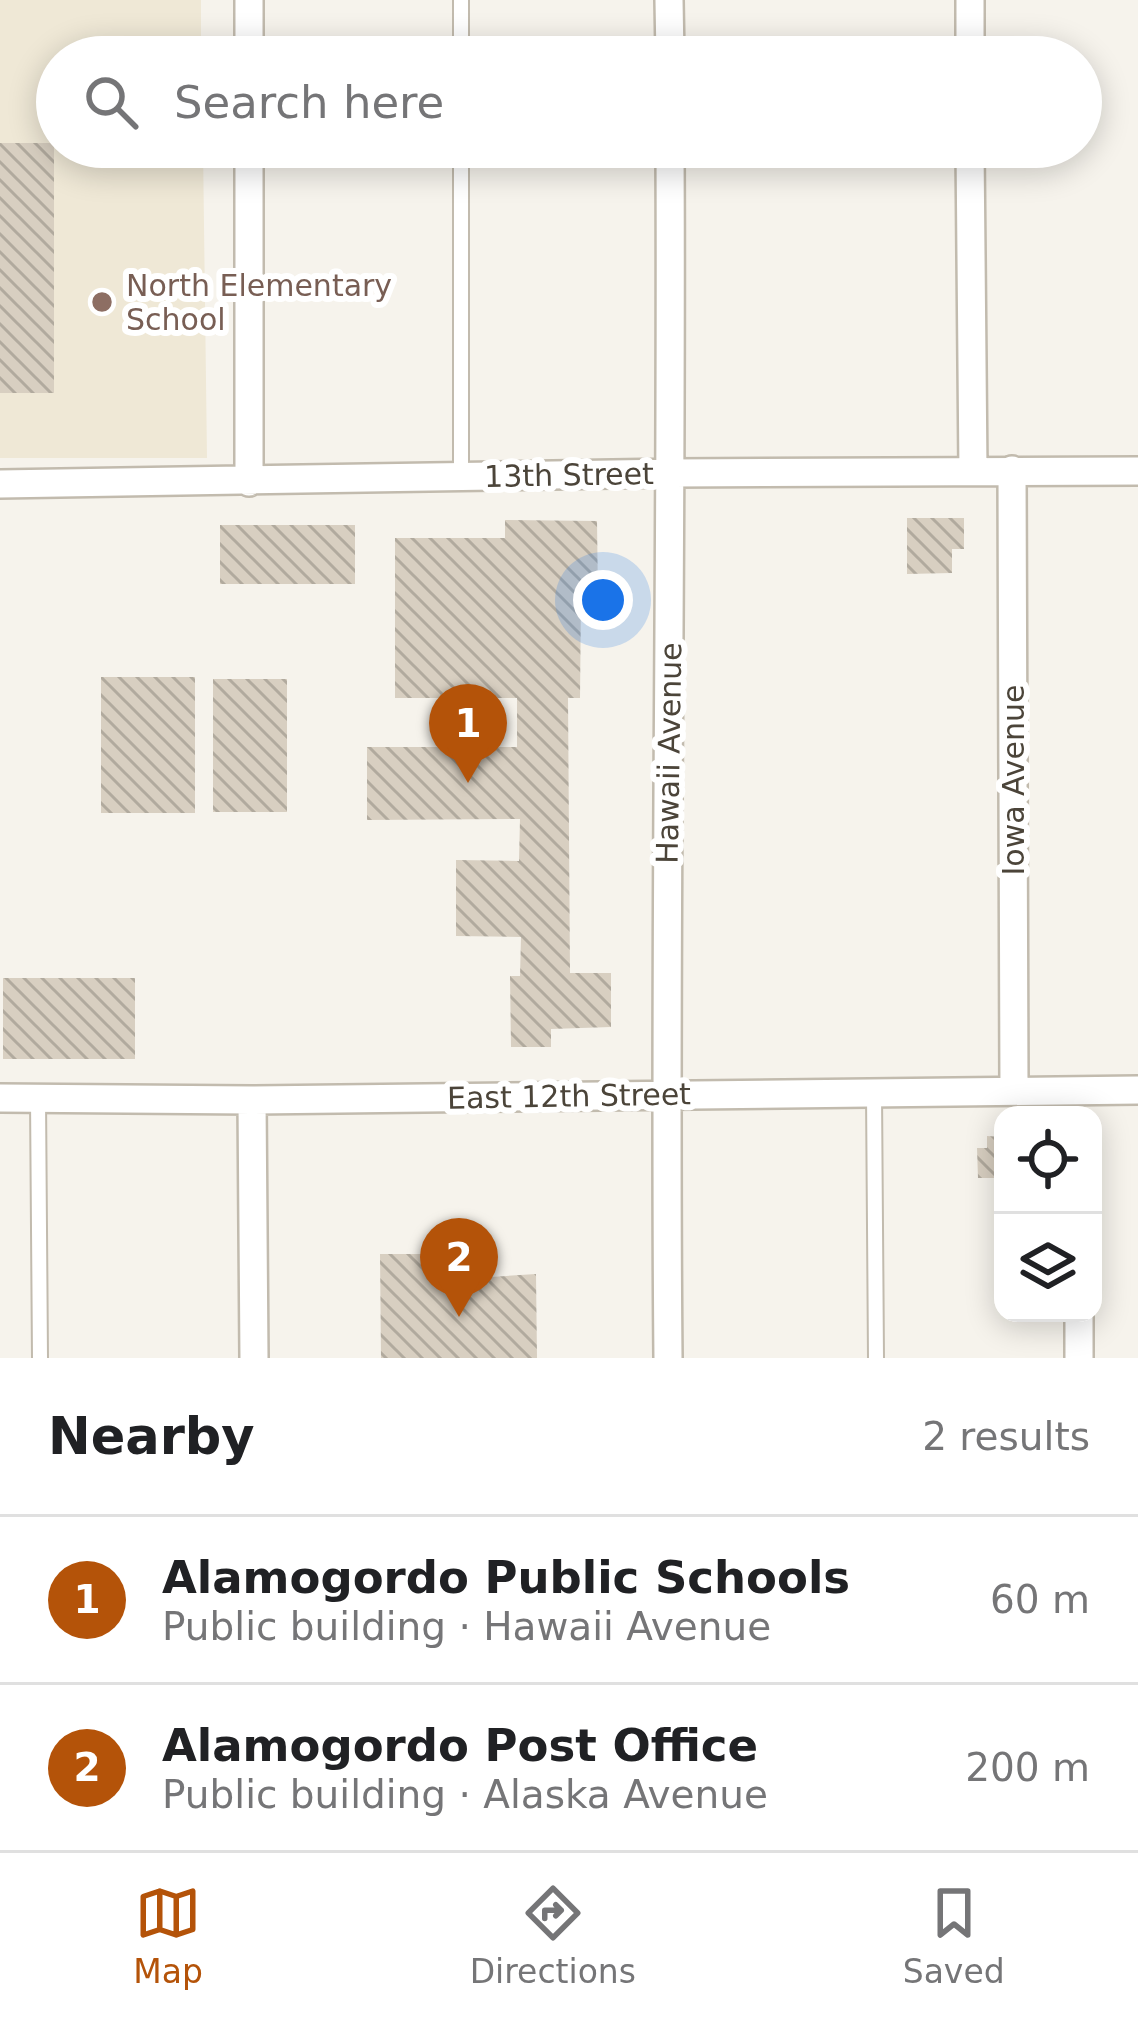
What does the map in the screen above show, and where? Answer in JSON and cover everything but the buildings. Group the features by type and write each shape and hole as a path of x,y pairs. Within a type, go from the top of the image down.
{"street":[{"path":"249,0 249,36"},
{"path":"670,0 670,36"},
{"path":"970,0 970,36"},
{"path":"249,168 249,482"},
{"name":"Hawaii Avenue","path":"668,1358 670,168"},
{"path":"970,168 973,471"},
{"name":"Iowa Avenue","path":"1012,470 1014,1090"},
{"name":"13th Street","path":"0,484 1138,471"},
{"name":"East 12th Street","path":"0,1098 252,1100 1014,1090 1077,1103 1138,1090"},
{"path":"252,1100 254,1358"},
{"path":"1079,1322 1079,1358"}],"lane":[{"path":"461,0 461,36"},
{"path":"461,168 461,477"},
{"path":"874,1092 876,1358"},
{"path":"38,1098 40,1358"}],"shaded area":[{"name":"North Elementary School","path":"0,0 201,0 201,36 36,36 36,168 203,168 207,458 0,458"}],"place":[{"name":"North Elementary School","path":"102,302"},
{"name":"Alamogordo Public Schools","path":"468,783"},
{"name":"Alamogordo Post Office","path":"459,1317"}]}
